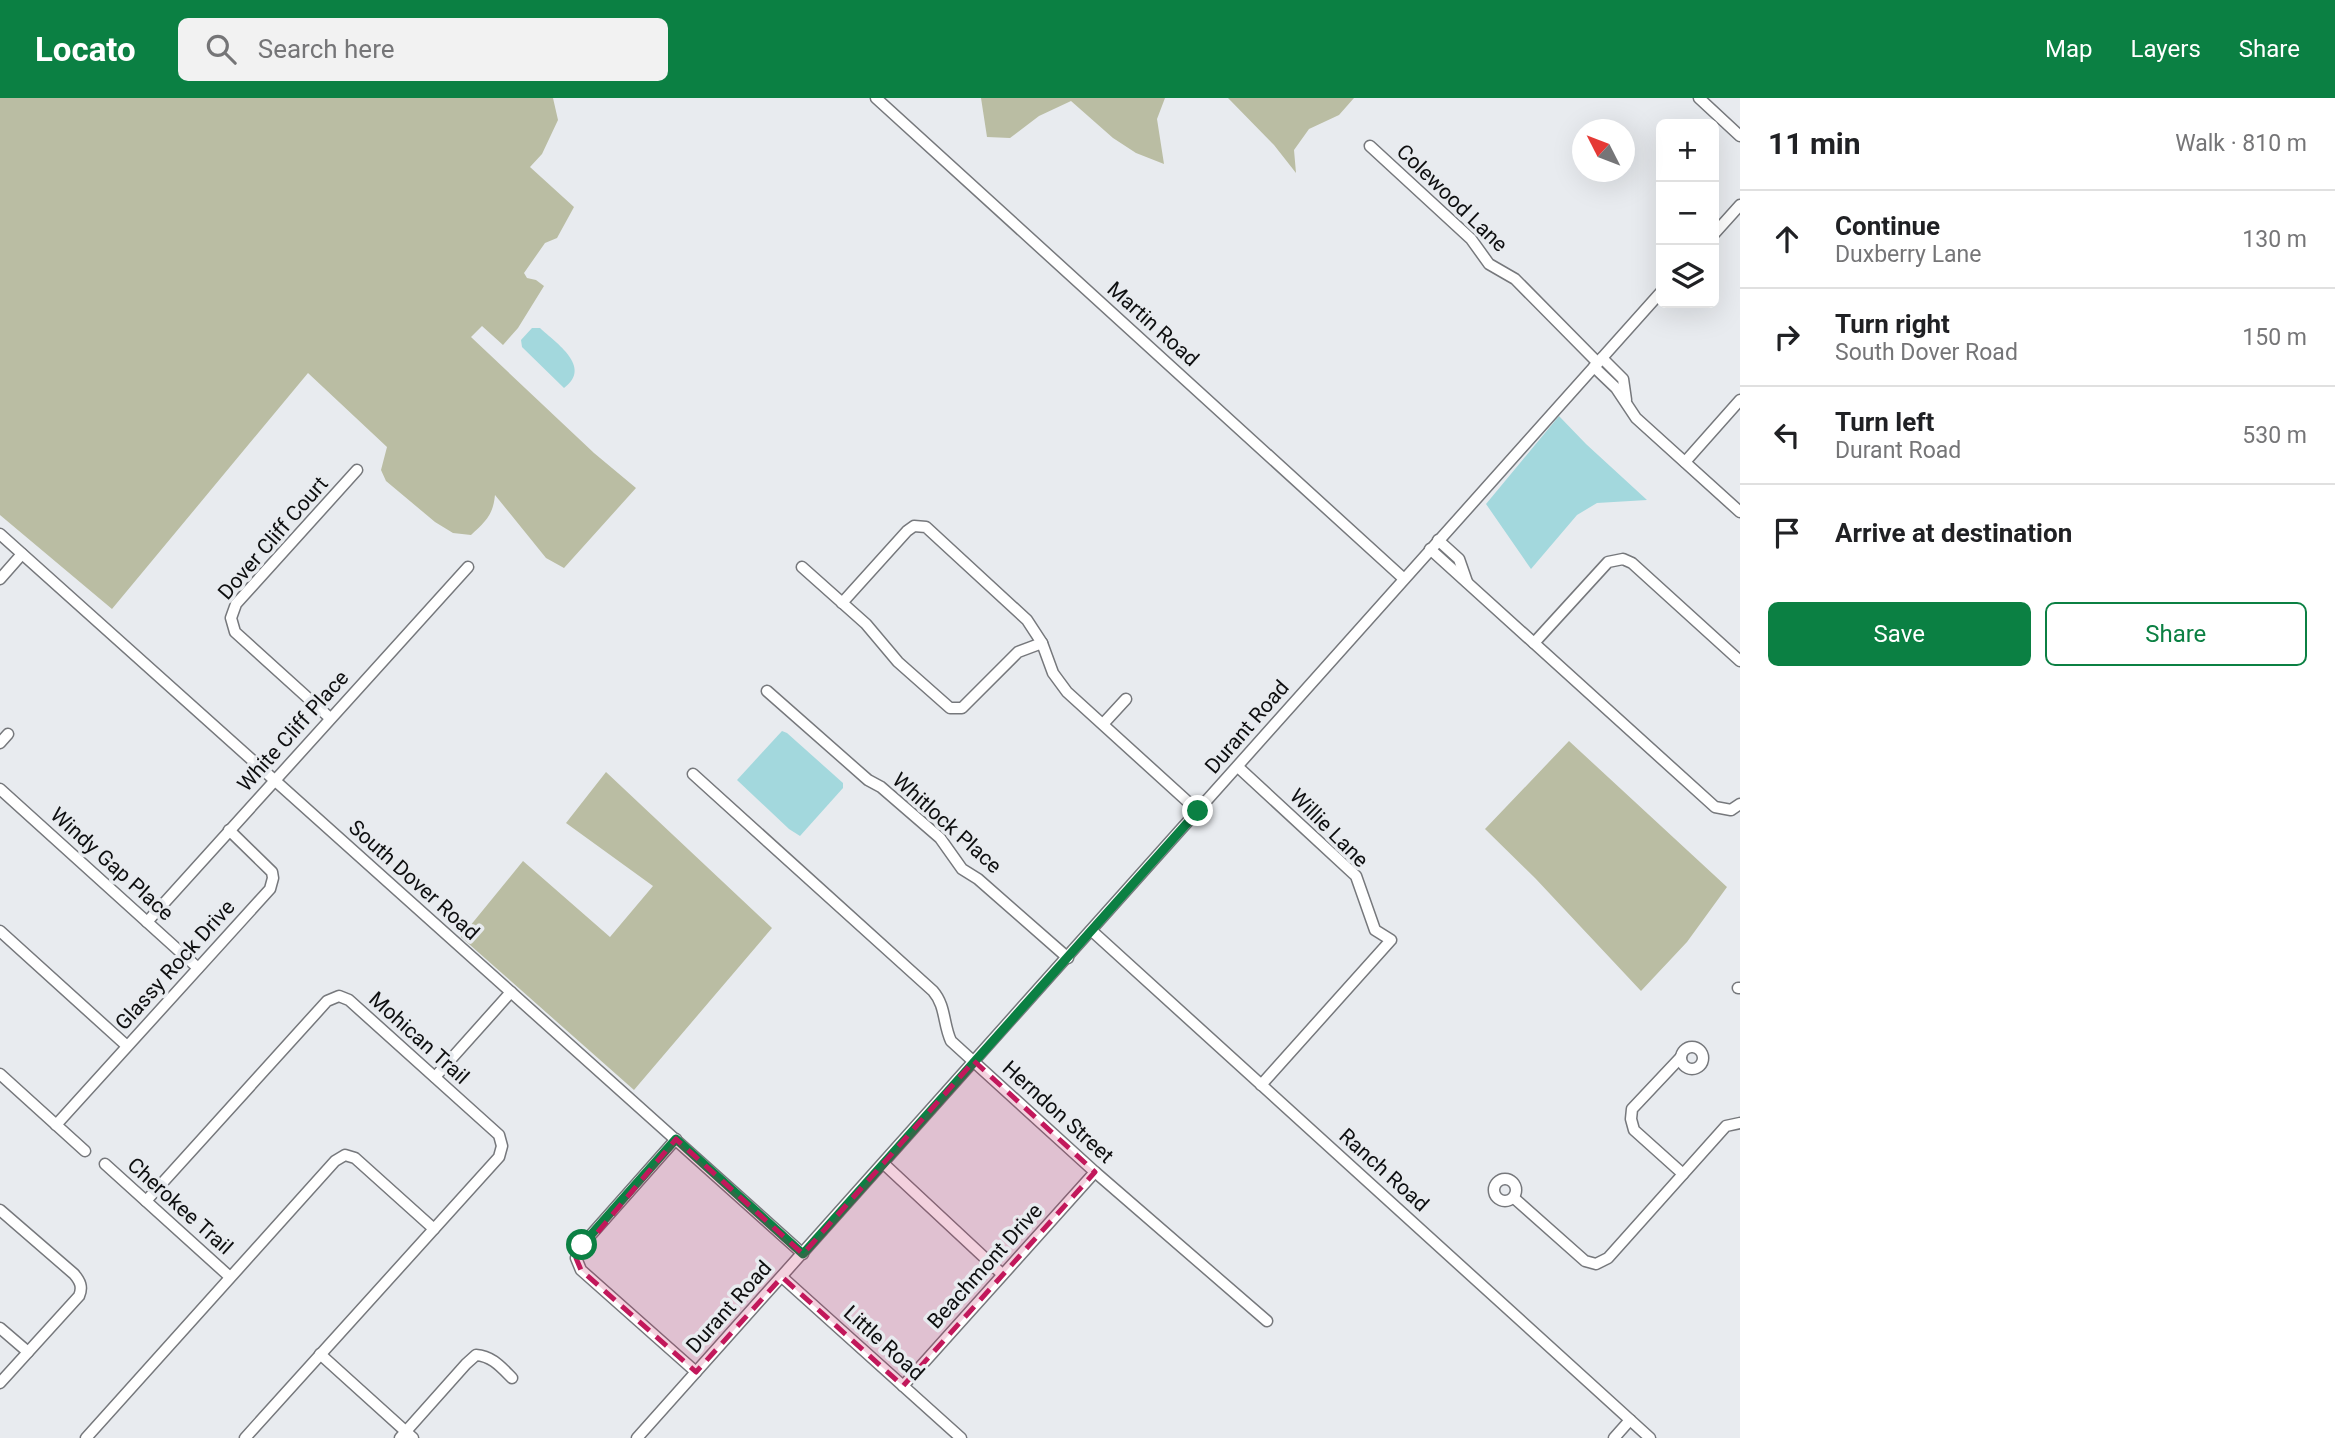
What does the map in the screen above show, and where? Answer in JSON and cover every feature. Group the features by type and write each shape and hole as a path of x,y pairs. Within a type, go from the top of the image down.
{"street":[{"name":"Martin Road","path":"876,98 1403,578"},
{"path":"1699,98 1740,136"},
{"name":"Colewood Lane","path":"1370,146 1471,239 1489,264 1515,279 1598,363 1636,418 1740,512"},
{"path":"1719,229 1739,209"},
{"name":"Durant Road","path":"637,1438 1656,298"},
{"path":"1685,462 1740,400"},
{"name":"Dover Cliff Court","path":"330,718 235,632 231,618 236,604 358,470"},
{"path":"842,603 907,531 914,526 931,531 1027,620 1042,643 1053,673 1061,684 1198,811"},
{"name":"South Dover Road","path":"0,534 803,1254"},
{"path":"1438,540 1459,559 1467,582"},
{"path":"1430,549 1715,807 1731,810 1740,804"},
{"path":"0,579 22,554"},
{"path":"1534,643 1608,562 1623,559 1632,563 1740,661"},
{"name":"White Cliff Place","path":"146,922 468,567"},
{"path":"802,567 866,624 898,662 950,708 962,708 1018,652 1042,643"},
{"name":"Whitlock Place","path":"767,691 868,780 881,787 940,838 962,869 978,879 1068,958"},
{"path":"1103,724 1126,699"},
{"name":"Willie Lane","path":"1238,767 1356,876 1375,930 1391,940 1261,1085"},
{"name":"Herndon Street","path":"693,774 933,991 944,1010 945,1027 951,1041 1095,1172 1267,1321"},
{"name":"Windy Gap Place","path":"0,789 198,968"},
{"name":"Glassy Rock Drive","path":"56,1125 272,884 272,872 266,864 229,830"},
{"path":"0,931 127,1046"},
{"name":"Ranch Road","path":"1092,931 1650,1438"},
{"path":"435,1077 511,992"},
{"name":"Mohican Trail","path":"146,1201 327,1001 339,996 349,1000 499,1135 502,1146 499,1157 245,1438"},
{"path":"1681,1057 1632,1109 1631,1119 1633,1130 1683,1174"},
{"path":"0,1074 85,1152"},
{"path":"1514,1198 1585,1261 1596,1264 1608,1258 1726,1126 1740,1123"},
{"path":"676,1139 582,1245 576,1258 581,1270 696,1372"},
{"path":"86,1438 335,1161 345,1155 355,1158 434,1229"},
{"name":"Cherokee Trail","path":"105,1164 230,1277"},
{"path":"884,1164 1002,1274"},
{"name":"Beachmont Drive","path":"903,1386 1095,1172"},
{"path":"0,1210 74,1274 81,1286 79,1296 0,1383"},
{"name":"Little Road","path":"782,1277 961,1438"},
{"path":"0,1328 28,1352"},
{"path":"320,1354 406,1436 476,1355 486,1355 512,1378"},
{"path":"1614,1438 1630,1420"}],"highlighted area":[{"path":"974,1061 1095,1172 903,1386 782,1277 696,1372 581,1270 576,1258 676,1139 803,1254"}],"green space":[{"path":"0,98 553,98 558,120 542,154 530,167 574,207 557,238 545,243 524,273 527,278 544,286 518,328 503,345 482,326 471,337 594,453 636,488 564,568 546,558 495,495 493,508 481,526 471,535 453,533 435,522 386,481 381,470 387,447 308,373 112,609 0,515"},
{"path":"981,98 1165,98 1157,119 1164,164 1136,153 1113,138 1071,101 1039,116 1010,138 987,137"},
{"path":"1228,98 1354,98 1339,115 1309,129 1294,150 1296,173 1274,145"},
{"path":"1569,741 1727,887 1687,942 1641,991 1485,829"},
{"path":"606,772 772,928 634,1090 461,937 523,861 610,937 653,886 566,823"}],"water":[{"path":"532,328 540,328 569,356 575,372 564,388 522,347 521,340"},
{"path":"1559,416 1647,500 1597,503 1577,515 1531,569 1486,504"},
{"path":"782,731 843,783 843,788 800,836 737,780"}],"route":[{"path":"582,1245 676,1139 803,1254 1198,811"}]}
